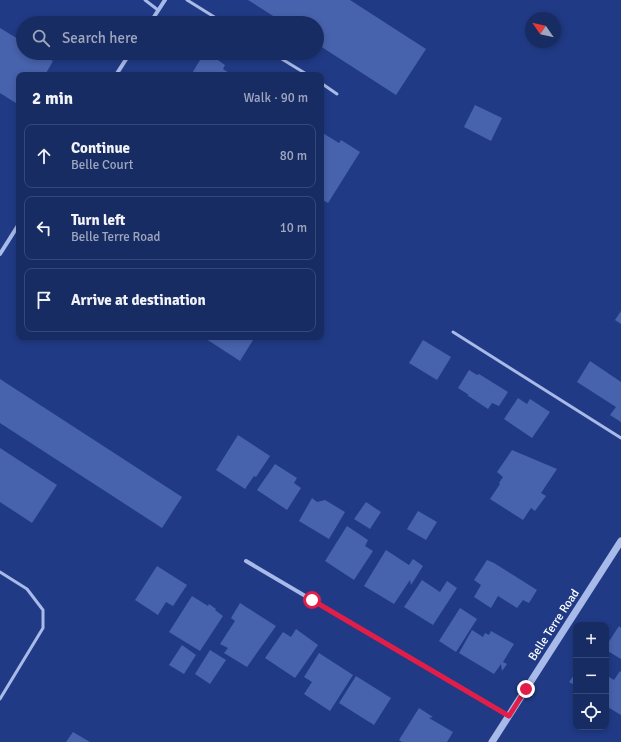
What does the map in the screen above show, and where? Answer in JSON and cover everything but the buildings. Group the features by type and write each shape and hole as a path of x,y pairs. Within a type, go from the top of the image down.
{"street":[{"path":"154,16 165,0"},
{"path":"118,72 126,60"},
{"path":"0,254 16,229"},
{"name":"Belle Terre Road","path":"492,742 621,541"},
{"path":"246,561 509,716"}],"lane":[{"path":"145,0 158,10"},
{"path":"187,0 213,16"},
{"path":"283,60 303,72"},
{"path":"324,85 338,94"},
{"path":"453,332 621,438"},
{"path":"0,572 27,588 42,610 43,628 0,699"}],"route":[{"path":"312,600 509,716 526,689"}]}
